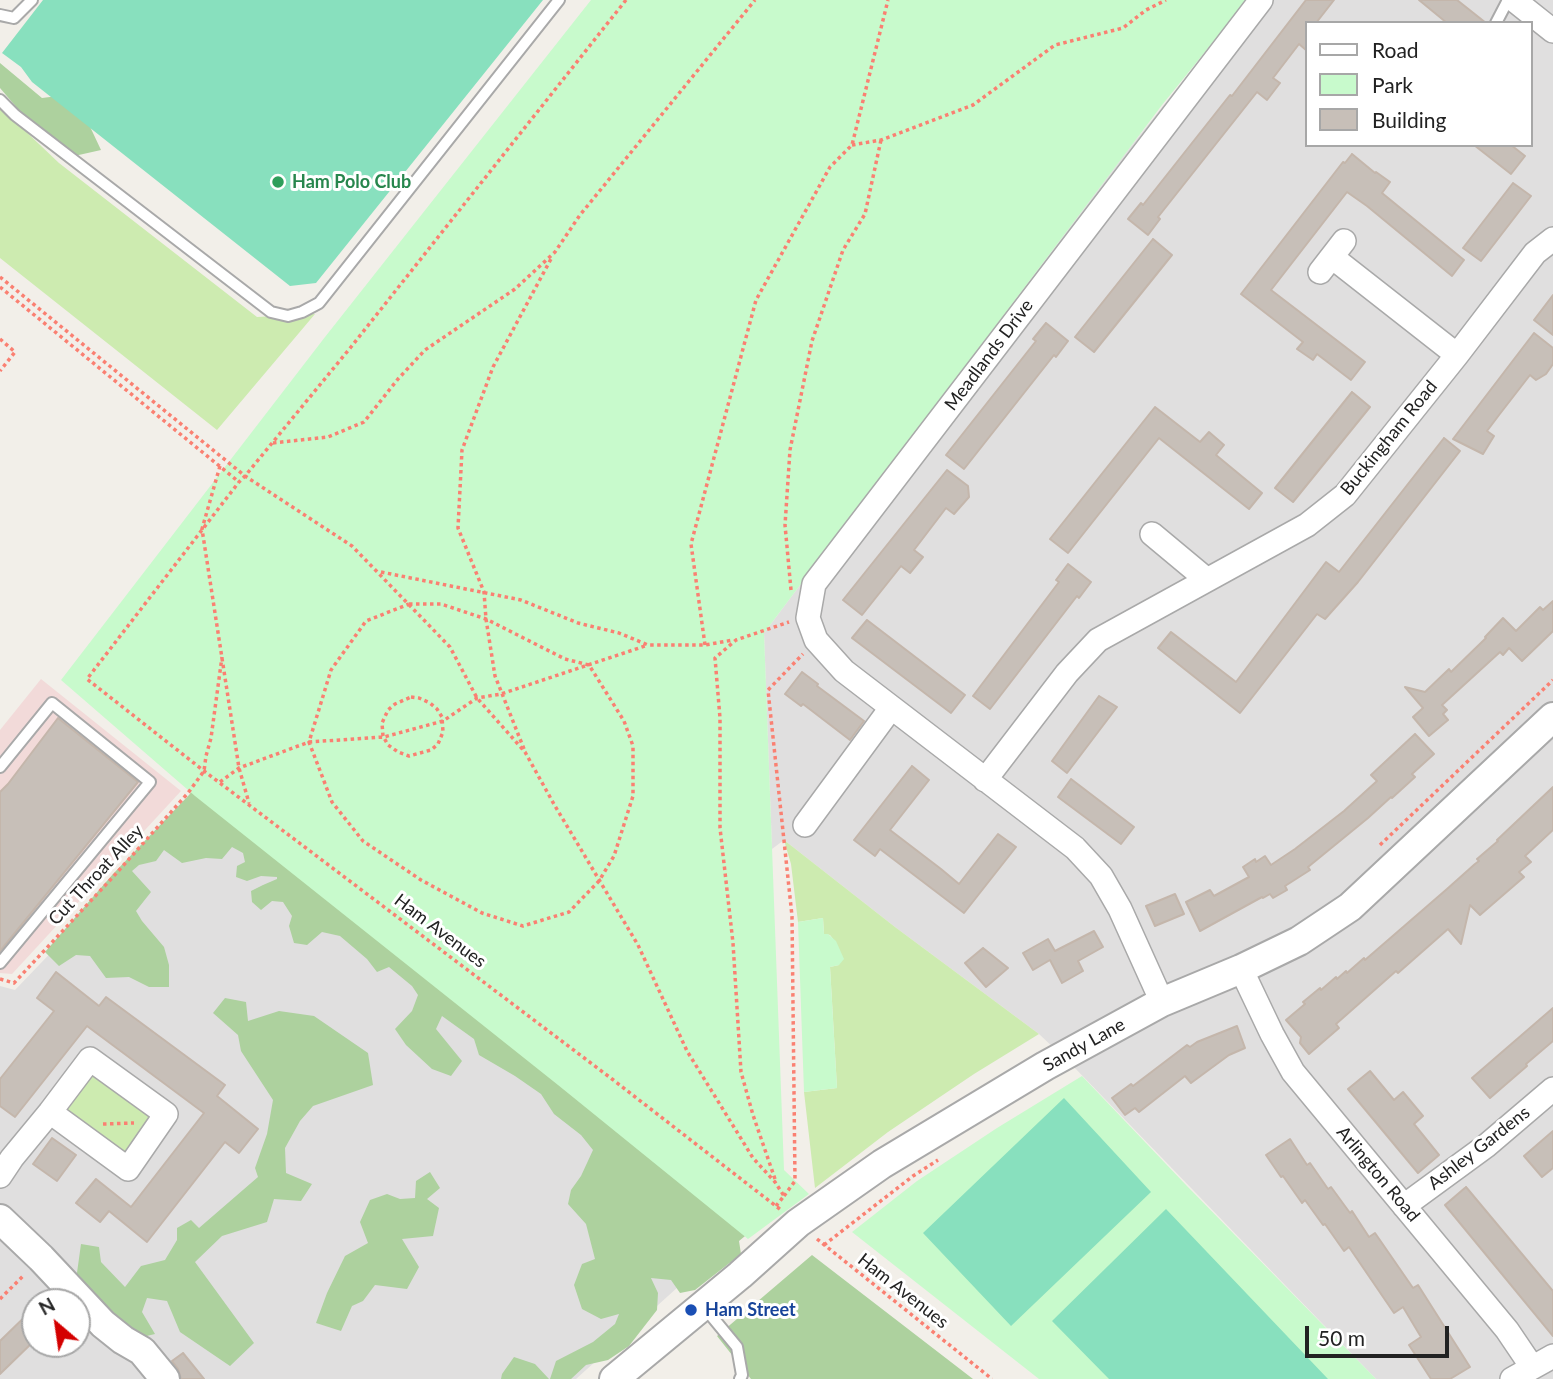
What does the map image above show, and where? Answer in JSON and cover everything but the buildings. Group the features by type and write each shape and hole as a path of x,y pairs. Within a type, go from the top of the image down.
{"street":[{"name":"Meadlands Drive","path":"808,618 814,584 1261,0"},
{"path":"1514,0 1553,31"},
{"name":"Buckingham Road","path":"985,780 1067,673 1098,640 1307,524 1345,495 1535,253 1553,239"},
{"path":"1332,256 1457,355"},
{"path":"1152,534 1206,579"},
{"path":"808,618 816,639 844,671 1074,848 1101,876 1120,909 1162,1002"},
{"path":"805,825 891,708"},
{"name":"Sandy Lane","path":"614,1379 740,1275 787,1215 892,1158 1045,1066 1162,1002 1241,970 1299,941 1350,907 1553,717"},
{"name":"Arlington Road","path":"1241,970 1293,1072 1507,1330 1522,1373"},
{"path":"0,1176 90,1059 166,1114 128,1170 50,1112"},
{"name":"Ashley Gardens","path":"1404,1206 1486,1146 1553,1089"},
{"path":"0,1219 103,1324 142,1351 165,1379"},
{"path":"1522,1373 1553,1356"}],"lane":[{"path":"0,15 14,18 32,0"},
{"path":"0,100 15,115 271,312 288,316 318,303 559,0"},
{"path":"1497,21 1508,0"},
{"path":"0,767 52,702 150,782 0,963"},
{"path":"702,1305 737,1347 743,1375 740,1379"}],"path":[{"path":"202,529 626,0"},
{"path":"755,0 580,215 555,253 492,367 462,450 458,528 484,592 495,676 525,752 638,945 687,1052 753,1158 784,1196 787,1215"},
{"path":"705,645 691,544 756,299 830,167 852,145 888,0"},
{"path":"852,145 881,140 973,105 1055,45 1123,28 1146,10 1166,0"},
{"path":"791,593 785,525 790,450 811,341 844,250 866,214 881,140"},
{"path":"273,443 328,436 364,422 425,350 515,289 555,253"},
{"path":"0,277 246,476 352,546 450,647 477,698 525,752"},
{"path":"0,287 239,482"},
{"path":"0,339 15,352 0,371"},
{"path":"220,466 202,529 239,768 249,805"},
{"name":"Ham Avenues","path":"202,529 87,679 204,771 601,1070 992,1379"},
{"path":"379,572 521,600 578,623 620,633 649,645"},
{"path":"409,604 441,604 486,619 565,659 589,665 624,720 633,746 633,796 614,856 599,881 569,912 523,926 482,913 421,880 363,841 332,802 309,742 331,670 366,621 409,604"},
{"path":"220,782 239,768 309,742 384,737 443,721 477,698 501,694 649,645 705,645 736,640 793,620 808,618"},
{"path":"784,1196 795,1181 792,916 768,690 816,639"},
{"path":"736,640 715,658 720,718 720,828 733,943 741,1072 775,1182"},
{"path":"204,771 222,657"},
{"path":"1373,851 1553,680"},
{"path":"408,698 419,698 430,703 437,709 443,721 442,737 438,744 427,752 409,756 403,754 388,745 384,737 382,723 388,710 408,698"},
{"name":"Cut Throat Alley","path":"0,979 14,983 113,877 188,793 204,771"},
{"path":"96,1125 141,1123 155,1130"},
{"path":"0,1299 41,1258"}],"shaded area":[{"path":"1247,0 1553,0 1553,1379 1376,1379 1039,1034 784,840 772,849 764,633 1128,150"},
{"path":"41,679 181,791 12,974 0,973 0,730"},
{"path":"195,796 739,1232 576,1379 0,1379 0,986 15,990"}],"green space":[{"name":"Ham Polo Club","path":"43,0 543,0 316,283 290,286 32,82 21,67 2,53"},
{"path":"591,0 1247,0 1162,105 764,633 784,1170 809,1194 748,1239 195,796 61,680 325,337"},
{"path":"0,63 42,98 58,96 85,116 101,150 61,159 33,133 0,88"},
{"path":"0,107 59,163 257,317 315,314 217,430 0,258"},
{"path":"202,778 767,1218 739,1241 741,1254 695,1290 680,1293 671,1280 651,1278 658,1293 657,1310 629,1346 608,1360 586,1365 571,1379 550,1379 556,1361 593,1342 615,1324 619,1314 601,1319 582,1309 574,1285 582,1264 595,1259 586,1224 568,1204 571,1190 593,1150 581,1135 554,1114 541,1094 479,1055 474,1039 442,1016 436,1029 462,1061 451,1076 432,1069 406,1045 395,1029 412,1011 418,995 412,986 389,967 377,972 367,959 340,936 322,932 307,945 294,943 289,926 292,916 283,902 272,901 261,910 252,902 251,891 277,877 261,876 247,881 236,877 237,866 245,862 243,853 232,847 222,859 206,858 182,863 164,850 156,861 139,865 132,871 151,892 136,911 164,947 169,965 169,987 149,987 129,977 106,978 90,956 76,955 59,966 45,952"},
{"path":"784,840 1039,1034 888,1132 815,1188 804,1092 837,1088 830,967 839,965 833,939 824,934 823,918 798,922 791,864"},
{"path":"823,918 824,934 836,941 844,959 839,965 830,967 837,1088 804,1092 798,922"},
{"path":"225,998 246,1002 248,1021 279,1011 314,1016 368,1053 373,1085 313,1106 300,1121 285,1148 286,1173 312,1184 301,1201 274,1199 267,1222 222,1236 195,1262 254,1343 230,1366 180,1332 167,1301 147,1298 142,1312 155,1334 134,1339 91,1295 91,1288 84,1288 76,1280 81,1244 99,1247 101,1262 125,1287 141,1266 165,1260 177,1240 177,1228 191,1220 199,1228 258,1177 255,1168 267,1134 273,1100 241,1051 238,1035 213,1013"},
{"path":"87,1073 97,1074 149,1113 152,1124 129,1153 122,1154 63,1108"},
{"path":"1082,1076 1376,1379 1039,1379 852,1232 917,1181"},
{"path":"1064,1098 1151,1192 1011,1326 923,1233"},
{"path":"430,1172 440,1188 427,1199 439,1208 433,1236 402,1239 419,1267 407,1289 375,1285 363,1301 352,1306 341,1331 316,1323 345,1256 368,1243 360,1222 370,1200 387,1194 400,1199 415,1198 416,1181"},
{"path":"1166,1209 1328,1379 1109,1379 1052,1321"},
{"path":"812,1255 973,1379 751,1379 717,1336"},
{"path":"514,1357 535,1364 549,1379 501,1379"}],"place":[{"name":"Ham Polo Club","path":"278,182"},
{"name":"Ham Street","path":"691,1310"}]}
